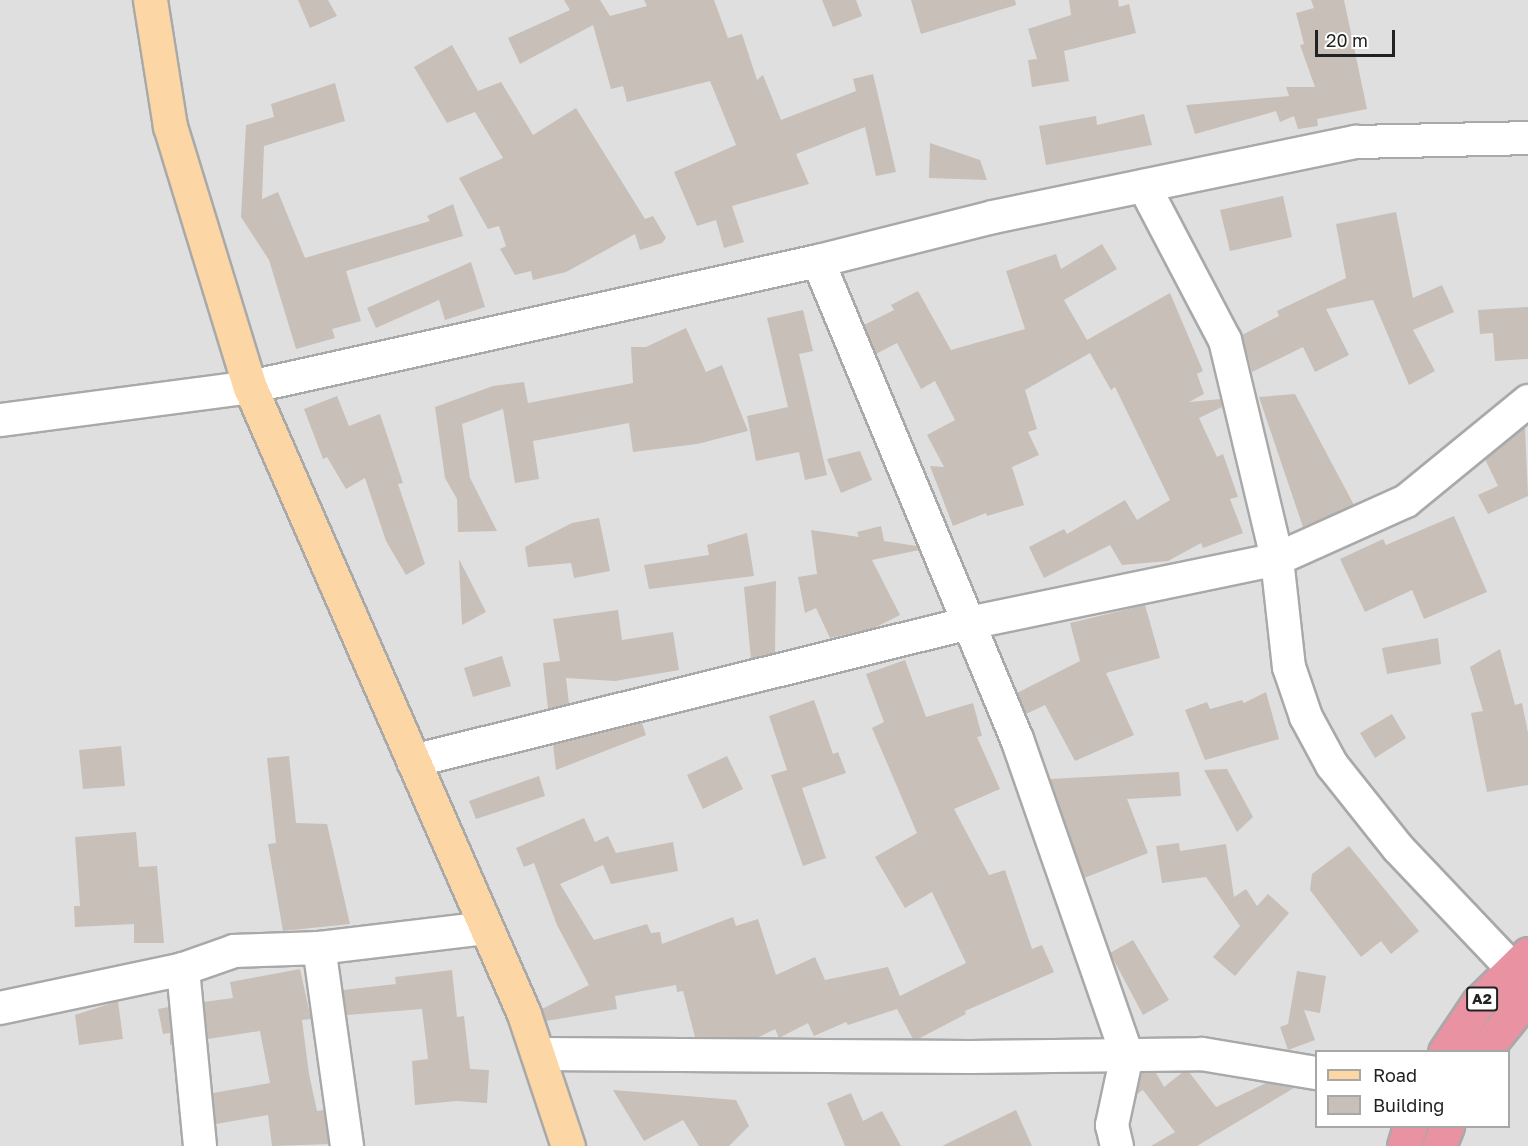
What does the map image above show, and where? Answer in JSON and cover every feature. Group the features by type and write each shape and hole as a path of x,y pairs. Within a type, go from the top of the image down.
{"highway":[{"name":"A2","path":"1446,1050 1478,1003 1520,960"},
{"name":"A2","path":"1485,1050 1528,996"},
{"path":"1404,1146 1409,1128"},
{"path":"1439,1146 1446,1128"}],"main road":[{"path":"150,0 170,126 250,387 486,928 537,1054 568,1146"}],"street":[{"path":"0,420 250,387 818,261 993,217 1356,142 1528,138"},
{"path":"1144,186 1225,340 1277,559 1289,667 1306,717 1332,765 1398,848 1520,960"},
{"path":"818,261 1017,739 1127,1054 1112,1125 1117,1146"},
{"path":"413,760 969,623 1277,559 1406,501 1528,400"},
{"path":"0,1008 183,969 234,951 319,948 486,928"},
{"path":"319,948 347,1146"},
{"path":"183,969 200,1146"},
{"path":"537,1054 1202,1054 1315,1073"}],"shaded area":[{"path":"0,0 1528,0 1528,1146 0,1146"}],"building":[{"path":"298,0 328,0 337,16 310,28"},
{"path":"564,0 600,0 610,16 647,6 644,0 714,0 728,38 742,34 757,80 763,75 781,120 856,91 853,79 873,74 896,172 876,176 865,127 796,154 809,184 732,206 744,242 724,248 716,220 697,226 674,172 736,145 710,81 627,102 623,86 611,89 593,25 520,64 508,38 570,10"},
{"path":"822,0 856,0 862,16 833,27"},
{"path":"911,0 1015,0 1016,5 921,34"},
{"path":"1069,0 1118,0 1119,7 1129,4 1136,33 1064,51 1069,81 1032,87 1028,60 1037,59 1028,29 1071,15"},
{"path":"1311,0 1344,0 1367,109 1317,119 1318,126 1298,129 1294,116 1280,122 1276,111 1195,134 1186,105 1289,96 1286,87 1315,87 1300,45 1304,44 1296,13 1314,8"},
{"path":"452,45 478,91 501,82 533,135 576,108 645,219 653,216 666,238 662,243 640,250 635,234 566,272 533,280 531,271 515,275 500,249 506,246 499,226 488,229 459,178 503,158 475,112 447,123 414,67"},
{"path":"335,83 345,121 264,146 262,199 278,192 305,258 430,221 427,216 453,204 463,236 346,271 361,321 332,329 335,338 296,349 269,260 241,217 246,125 274,117 271,104"},
{"path":"1144,114 1152,145 1046,165 1039,126 1096,116 1097,125"},
{"path":"930,143 980,160 987,180 929,178"},
{"path":"1283,196 1292,237 1230,251 1220,210"},
{"path":"1396,212 1413,298 1442,285 1454,312 1413,330 1435,371 1409,385 1373,300 1326,309 1349,355 1315,372 1303,347 1252,372 1242,335 1279,316 1277,311 1346,278 1336,224"},
{"path":"1102,244 1117,269 1064,300 1087,340 1170,293 1203,371 1197,374 1204,394 1189,402 1221,399 1222,407 1199,418 1217,457 1223,454 1238,497 1230,499 1243,533 1203,548 1201,543 1168,561 1122,565 1110,545 1044,578 1029,547 1064,529 1067,534 1125,500 1137,520 1170,500 1115,387 1111,390 1090,353 1025,390 1037,429 1028,432 1039,455 1012,467 1024,505 987,516 986,513 953,526 930,466 944,467 927,435 955,420 935,381 921,389 897,343 876,354 864,325 894,310 891,305 918,291 951,350 1025,329 1006,271 1056,254 1061,269"},
{"path":"471,262 485,307 445,320 439,300 376,328 367,308"},
{"path":"1528,307 1528,359 1495,361 1493,333 1480,334 1478,310"},
{"path":"803,310 813,351 799,354 827,475 805,480 799,452 756,461 747,416 788,407 767,318"},
{"path":"686,328 706,372 722,365 748,431 697,444 633,452 629,423 533,441 539,479 515,483 503,409 462,424 470,478 497,531 458,532 457,499 445,478 435,407 493,386 524,382 528,403 633,383 631,347 646,347"},
{"path":"1295,394 1354,505 1303,527 1259,397"},
{"path":"337,396 349,426 380,414 403,483 398,484 425,564 406,575 386,541 365,478 346,489 327,457 323,459 304,409"},
{"path":"1525,427 1528,496 1488,514 1478,495 1498,486 1485,459"},
{"path":"860,451 872,480 841,493 827,459"},
{"path":"1454,516 1487,592 1424,619 1412,590 1365,612 1340,559 1383,539 1386,545"},
{"path":"599,518 610,571 574,578 571,563 528,567 525,547 572,523"},
{"path":"881,526 884,541 917,546 919,550 872,560 900,615 874,628 830,638 816,608 805,613 798,577 817,574 811,530 859,537 857,532"},
{"path":"747,533 754,576 649,589 644,565 709,555 707,545"},
{"path":"459,559 486,612 462,625"},
{"path":"776,581 775,653 751,659 744,587"},
{"path":"1145,605 1160,658 1106,673 1134,735 1075,761 1045,705 1026,714 1017,693 1080,661 1070,623"},
{"path":"618,610 622,640 673,632 679,670 615,681 566,678 569,704 548,709 543,663 560,661 553,619"},
{"path":"1438,638 1441,664 1387,674 1382,648"},
{"path":"1500,649 1515,705 1522,703 1528,733 1528,785 1487,792 1471,713 1483,711 1470,667"},
{"path":"502,656 511,686 473,697 464,668"},
{"path":"905,660 926,717 973,703 982,736 977,737 1000,789 954,809 989,875 1005,870 1032,949 1042,945 1054,972 965,1011 966,1014 918,1039 913,1039 897,1009 848,1025 846,1022 814,1036 808,1023 779,1038 775,1029 757,1038 695,1037 683,991 677,992 676,985 615,996 617,1009 546,1021 542,1009 589,985 557,925 534,863 524,867 516,848 584,818 595,842 608,836 616,853 673,842 678,871 611,884 603,865 560,884 594,940 647,924 651,933 660,932 662,944 733,917 736,926 758,919 776,975 815,957 825,980 888,967 900,996 966,963 932,892 905,908 875,857 917,833 872,728 884,722 866,674"},
{"path":"1266,692 1279,739 1205,760 1185,710 1207,702 1210,709 1242,700 1244,703"},
{"path":"814,700 833,754 838,752 846,773 802,788 826,858 803,866 771,775 787,770 769,716"},
{"path":"1392,714 1406,738 1375,758 1360,733"},
{"path":"642,723 646,735 556,770 553,745"},
{"path":"121,746 125,786 83,789 79,750"},
{"path":"289,756 296,823 327,824 350,924 283,931 268,844 276,843 267,758"},
{"path":"727,756 743,789 703,809 687,775"},
{"path":"1227,769 1253,817 1237,832 1204,770"},
{"path":"1179,772 1181,796 1127,799 1148,853 1084,878 1050,779"},
{"path":"539,776 545,796 476,819 469,801"},
{"path":"136,832 139,867 157,866 164,943 134,943 134,924 75,927 74,906 80,906 75,837"},
{"path":"1179,843 1180,851 1226,844 1234,897 1246,889 1257,906 1268,894 1289,913 1235,976 1213,957 1240,926 1206,877 1162,883 1156,846"},
{"path":"1349,846 1419,931 1391,954 1381,941 1361,957 1310,890 1312,874"},
{"path":"1133,940 1169,1000 1143,1015 1110,953"},
{"path":"300,969 311,1019 302,1020 309,1074 317,1111 324,1110 329,1144 272,1146 268,1115 216,1124 213,1093 270,1083 260,1031 208,1039 204,1002 233,998 230,982"},
{"path":"452,970 457,1017 464,1016 470,1069 489,1070 487,1103 456,1101 415,1105 412,1061 428,1059 422,1009 347,1015 343,990 396,984 395,977"},
{"path":"1297,971 1326,976 1320,1013 1304,1010 1315,1040 1288,1050 1280,1027 1288,1024"},
{"path":"118,1001 123,1039 79,1045 75,1015"},
{"path":"169,1007 172,1045 170,1045 170,1033 163,1034 158,1009"},
{"path":"1183,1072 1189,1072 1216,1107 1266,1083 1294,1088 1197,1146 1151,1146 1175,1132 1143,1090 1137,1094 1142,1073 1156,1073 1164,1087"},
{"path":"613,1090 736,1100 749,1126 729,1146 699,1146 683,1120 644,1141"},
{"path":"851,1093 863,1121 882,1111 901,1146 845,1146 827,1103"},
{"path":"1016,1110 1032,1146 942,1146"}]}
